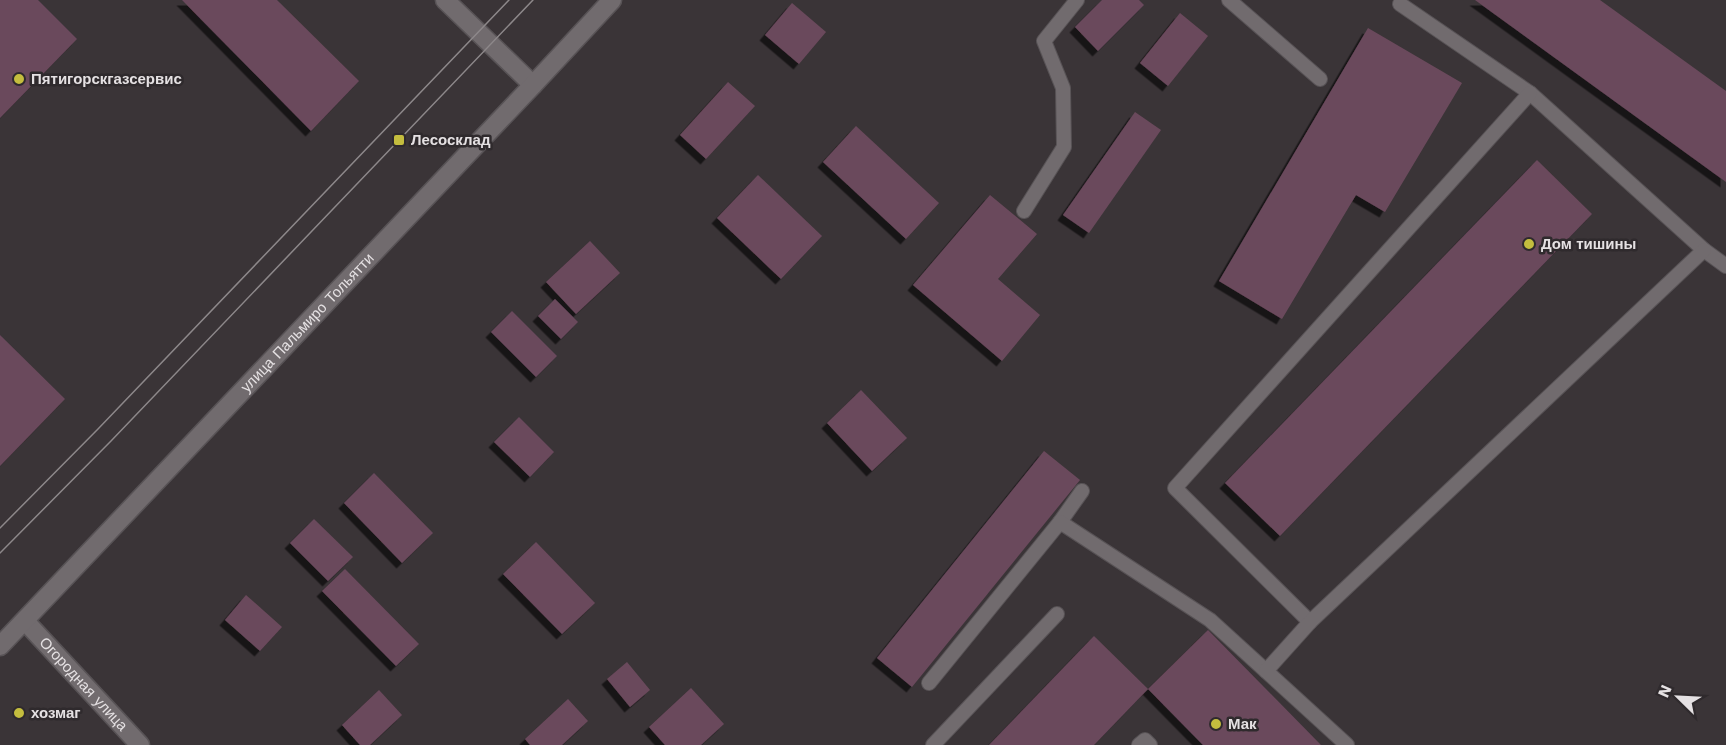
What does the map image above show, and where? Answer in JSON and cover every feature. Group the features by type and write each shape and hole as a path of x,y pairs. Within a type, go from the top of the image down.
{"street":[{"path":"445,0 533,85"},
{"name":"улица Пальмиро Тольятти","path":"0,646 612,0"},
{"name":"Огородная улица","path":"25,621 140,745"}],"lane":[{"path":"1024,211 1064,147 1063,88 1044,41 1077,0"},
{"path":"1229,0 1320,79"},
{"path":"1400,4 1530,93 1704,250 1726,266"},
{"path":"1310,622 1175,488 1530,93"},
{"path":"1266,671 1310,622 1704,250"},
{"path":"929,682 1082,492"},
{"path":"1060,522 1210,620 1347,745"},
{"path":"933,745 1057,614"},
{"path":"1139,745 1144,740 1150,745"}],"building":[{"name":"Пятигорскгазсервис","path":"0,0 38,0 77,39 0,118"},
{"path":"182,0 277,0 359,81 311,131"},
{"path":"1102,0 1139,0 1144,5 1098,51 1075,27"},
{"path":"1475,0 1600,0 1726,91 1726,182"},
{"path":"792,3 826,32 799,64 765,35"},
{"path":"1180,13 1208,36 1168,86 1140,63"},
{"path":"1368,28 1462,83 1385,212 1356,195 1282,319 1219,281"},
{"path":"728,82 755,106 706,159 680,135"},
{"path":"1135,112 1161,130 1089,233 1063,215"},
{"path":"856,126 939,203 906,239 823,162"},
{"path":"1537,160 1592,214 1280,536 1225,483"},
{"path":"758,175 822,236 781,279 717,218"},
{"path":"990,195 1037,234 998,279 1040,315 1002,361 913,285"},
{"path":"590,241 620,273 576,314 546,282"},
{"path":"555,299 578,322 561,339 538,316"},
{"path":"512,311 557,356 536,377 491,332"},
{"path":"0,335 65,399 0,466"},
{"path":"861,390 907,438 872,471 827,423"},
{"path":"519,417 554,452 530,477 494,442"},
{"path":"1044,451 1080,480 912,687 877,658"},
{"path":"374,473 433,533 402,563 344,503"},
{"path":"314,519 353,557 328,581 290,543"},
{"path":"536,542 595,603 562,634 503,574"},
{"path":"345,569 419,644 396,666 322,591"},
{"path":"246,595 282,627 260,651 225,620"},
{"path":"1208,630 1321,745 1203,745 1148,689"},
{"path":"1094,636 1148,689 1094,745 989,745"},
{"path":"627,662 650,690 630,707 607,679"},
{"path":"691,688 724,724 701,745 665,745 649,727"},
{"path":"379,690 402,715 370,745 360,745 342,725"},
{"path":"568,699 588,721 562,745 530,745 525,739"}],"tram line":[{"path":"0,528 98,429 509,0"},
{"path":"0,553 111,441 533,0"}],"place":[{"name":"Пятигорскгазсервис","path":"19,79"},
{"name":"Лесосклад","path":"399,140"},
{"name":"Дом тишины","path":"1529,244"},
{"name":"хозмаг","path":"19,713"},
{"name":"Мак","path":"1216,724"}]}
